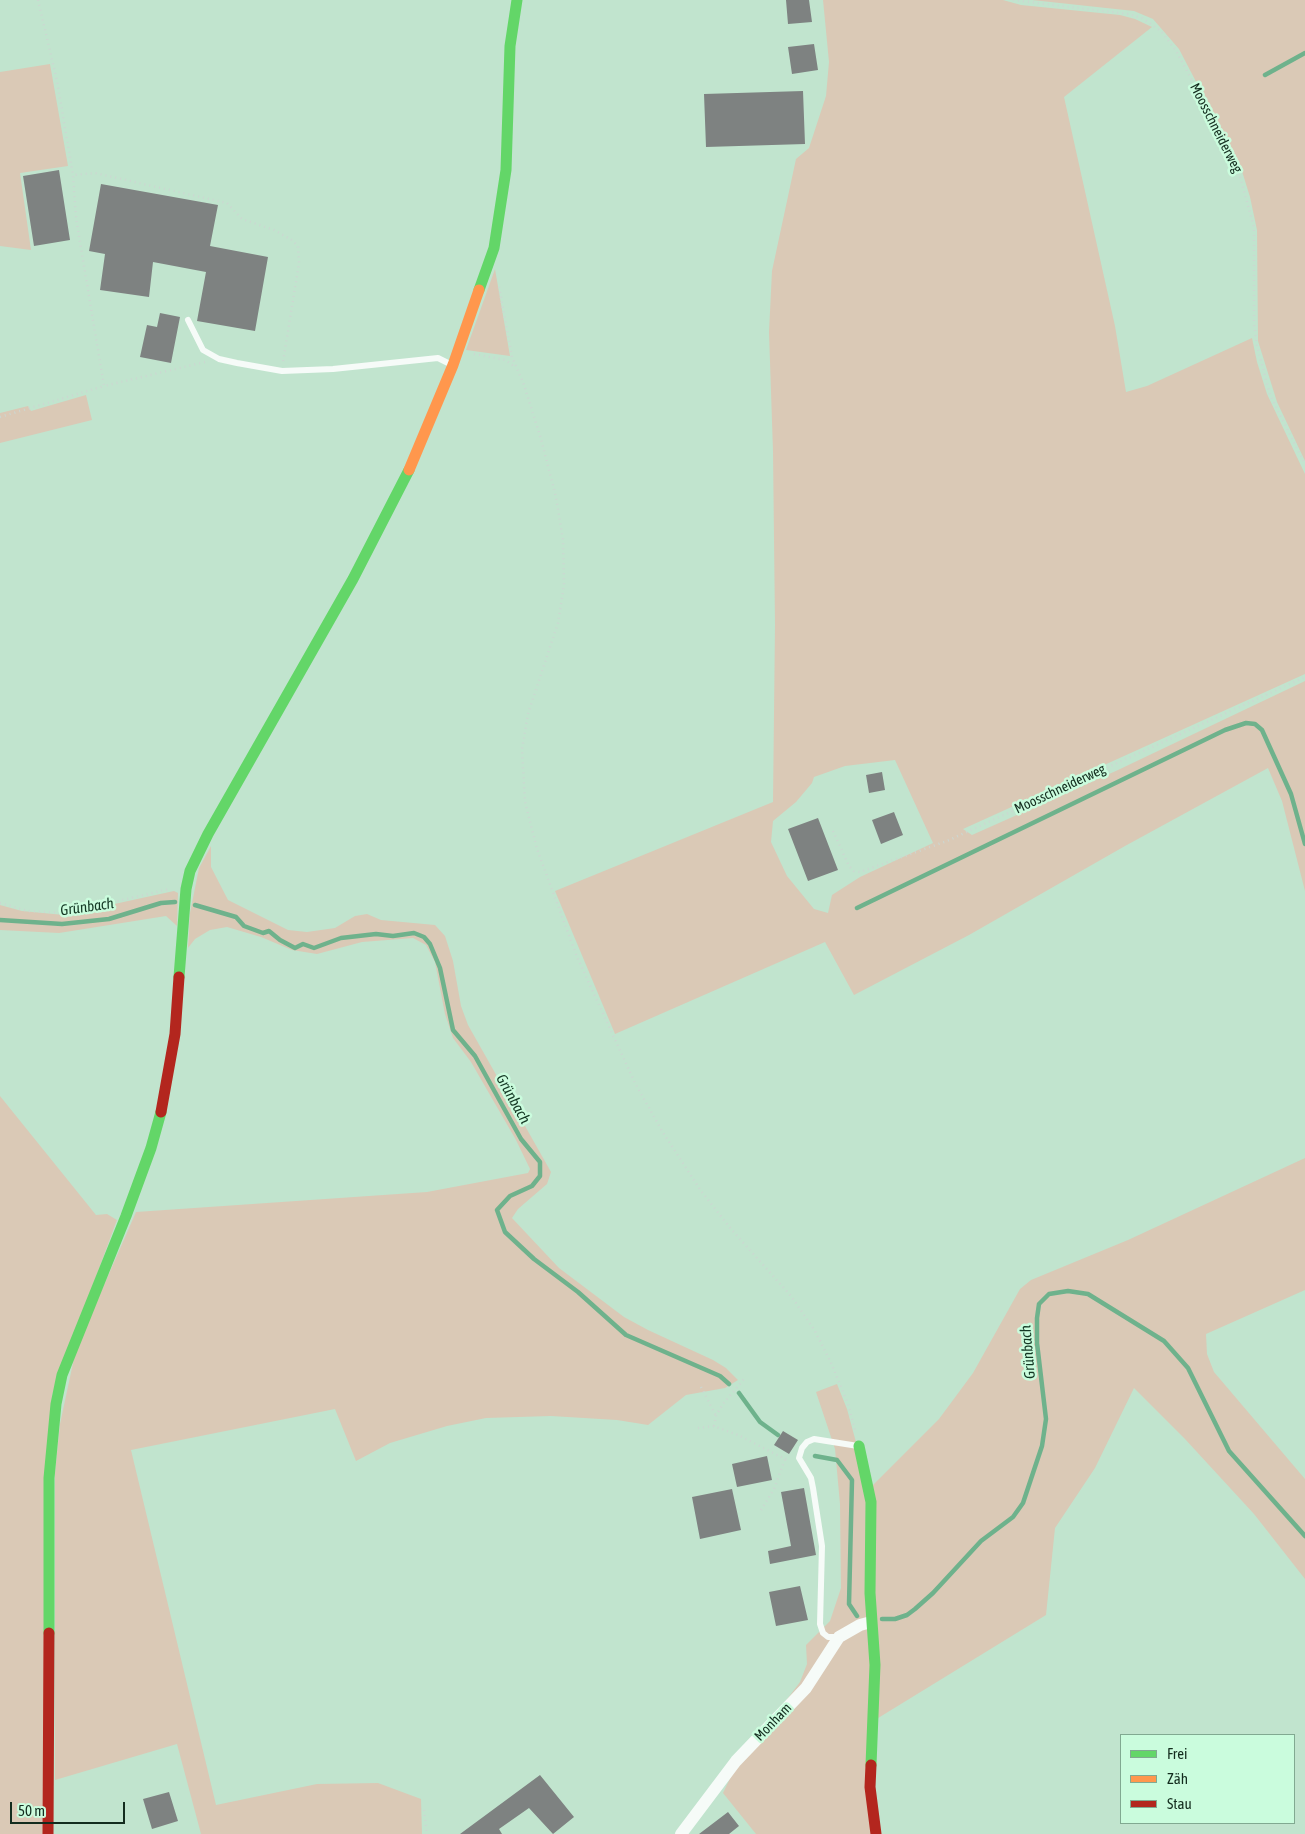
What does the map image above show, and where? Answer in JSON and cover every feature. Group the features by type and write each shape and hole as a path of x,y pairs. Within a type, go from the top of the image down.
{"street":[{"path":"48,1834 49,1478 56,1404 62,1375 74,1341 132,1199 151,1148 161,1114 175,1034 186,889 190,871 208,834 353,579 400,491 453,365 494,248 503,199 508,139 510,46 517,0"},
{"path":"859,1446 871,1502 872,1622 875,1665 870,1787 876,1834"},
{"name":"Monham","path":"681,1834 736,1761 806,1688 840,1637 860,1625 872,1622"}],"lane":[{"path":"188,320 203,350 219,359 282,370 333,368 438,358 453,365"},
{"path":"840,1637 828,1636 823,1633 820,1624 822,1546 811,1478 799,1458 802,1448 807,1442 814,1439 859,1446"}],"path":[{"path":"38,0 57,81 73,176 76,218 104,386"},
{"name":"Moosschneiderweg","path":"1013,0 1128,14 1142,18 1161,31 1175,49 1226,143 1239,173 1254,227 1254,324 1257,346 1270,395 1305,464"},
{"path":"73,176 94,173 226,203 242,219 274,230 292,240 298,246 299,263 282,370"},
{"path":"498,282 505,326 516,368"},
{"path":"457,354 494,356 511,362 516,368 524,382 556,497 564,564 564,585 558,623 528,714 522,748 525,802 537,849 577,957 635,1083 662,1131 702,1191 731,1229 790,1296 815,1331 848,1404 859,1446"},
{"path":"0,417 104,386 219,359"},
{"name":"Moosschneiderweg","path":"833,831 849,866 854,871 860,872 948,841 1305,677"},
{"path":"0,904 28,911 67,913 169,889 186,889"},
{"path":"714,1426 716,1416 722,1405 745,1378"},
{"path":"701,1387 716,1416"},
{"path":"698,1428 714,1426 738,1435 785,1459 799,1458"},
{"path":"761,1510 774,1489 785,1459"},
{"path":"424,1810 428,1834"}],"shaded area":[{"path":"823,0 1003,0 1021,5 1120,15 1135,19 1152,27 1064,97 1115,326 1126,392 1147,386 1252,338 1267,394 1305,474 1305,674 963,829 972,835 1118,770 1305,681 1305,891 1282,801 1268,768 1125,846 969,935 854,995 825,942 615,1034 555,891 773,802 775,625 773,451 769,332 772,271 796,159 809,148 826,96 829,62","holes":["895,760 933,843 860,877 832,895 828,913 814,909 787,876 771,842 773,821 796,802 812,783 814,777 845,766"]},
{"path":"1032,0 1305,0 1305,461 1277,402 1258,341 1257,230 1250,197 1241,168 1179,49 1153,19 1134,11"},
{"path":"50,64 68,166 20,173 31,250 0,246 0,72"},
{"path":"495,269 510,356 466,350"},
{"path":"86,395 92,420 0,443 0,413 28,406 31,411"},
{"path":"211,846 211,867 228,900 288,930 307,932 335,928 355,916 367,914 381,920 435,925 445,936 453,961 461,1006 468,1025 551,1172 547,1184 518,1209 512,1218 559,1268 624,1317 713,1360 726,1368 738,1380 725,1388 686,1395 648,1425 617,1420 551,1416 486,1418 447,1426 390,1443 356,1461 335,1409 131,1450 216,1805 317,1784 378,1783 421,1799 422,1834 201,1834 177,1744 55,1780 55,1473 60,1424 76,1349 136,1212 427,1192 528,1173 530,1169 516,1140 471,1062 453,1038 445,1014 435,962 426,945 413,938 362,942 317,954 292,950 261,937 227,927 210,930 195,939 188,948 190,913 199,868"},
{"path":"174,891 178,893 177,926 166,916 59,933 0,930 0,905 22,911 64,915"},
{"path":"0,1096 96,1215 107,1214 117,1220 52,1395 44,1834 0,1834"},
{"path":"1305,1158 1305,1290 1206,1334 1207,1354 1214,1372 1305,1479 1305,1579 1254,1514 1185,1439 1134,1388 1095,1468 1055,1528 1046,1615 870,1723 872,1834 756,1834 723,1793 734,1770 800,1682 807,1664 806,1645 830,1621 841,1588 840,1504 835,1449 816,1392 837,1384 847,1409 863,1468 872,1486 939,1419 973,1373 1020,1289 1031,1280 1128,1240"}],"building":[{"path":"786,0 809,0 812,22 788,24"},
{"path":"814,44 818,70 792,74 788,47"},
{"path":"803,91 805,144 706,147 704,94"},
{"path":"59,170 70,240 34,246 23,176"},
{"path":"101,184 218,205 210,246 268,257 255,331 197,321 206,272 153,262 149,297 100,290 105,254 89,251"},
{"path":"160,313 180,317 171,363 140,357 147,325 157,327"},
{"path":"882,772 885,790 869,793 866,775"},
{"path":"894,812 903,835 881,844 872,820"},
{"path":"818,818 838,870 808,881 788,829"},
{"path":"783,1431 798,1440 789,1454 774,1445"},
{"path":"767,1456 772,1480 737,1487 732,1464"},
{"path":"804,1488 816,1555 770,1564 768,1551 791,1546 781,1492"},
{"path":"732,1489 741,1530 700,1539 692,1497"},
{"path":"800,1586 808,1620 776,1626 769,1592"},
{"path":"540,1775 574,1817 553,1834 529,1808 499,1829 502,1834 460,1834"},
{"path":"169,1792 178,1821 152,1829 143,1799"},
{"path":"728,1812 739,1826 729,1834 699,1834"}],"waterway":[{"path":"1265,75 1305,53"},
{"path":"857,908 1225,730 1246,723 1255,724 1262,730 1291,794 1305,844"},
{"name":"Grünbach","path":"0,920 62,924 109,919 161,903 175,902"},
{"name":"Grünbach","path":"195,905 236,917 244,926 263,933 269,931 280,940 295,948 303,944 314,948 341,938 376,934 393,936 414,933 424,937 430,944 440,968 453,1030 475,1056 521,1139 540,1162 540,1176 532,1186 510,1196 497,1210 505,1232 534,1259 578,1292 626,1335 720,1376 729,1384"},
{"name":"Grünbach","path":"882,1619 895,1619 907,1615 915,1609 933,1593 981,1541 1013,1517 1023,1503 1042,1446 1046,1419 1037,1343 1037,1318 1039,1304 1049,1294 1068,1291 1088,1294 1164,1341 1188,1368 1229,1451 1305,1536"},
{"name":"Grünbach","path":"739,1393 760,1422 778,1435"},
{"name":"Grünbach","path":"815,1456 837,1460 852,1480 849,1604 857,1616"}],"traffic: fast":[{"path":"479,290 494,248 506,170 510,46 517,0"},
{"path":"179,977 186,889 190,871 208,834 353,579 409,470"},
{"path":"49,1633 49,1478 56,1404 62,1375 126,1216 151,1148 161,1112"},
{"path":"859,1446 871,1502 870,1593 875,1665 871,1765"}],"traffic: slow":[{"path":"409,470 453,365 479,290"}],"traffic: jam":[{"path":"161,1112 175,1034 179,977"},
{"path":"48,1834 49,1633"},
{"path":"871,1765 870,1787 876,1834"}]}
